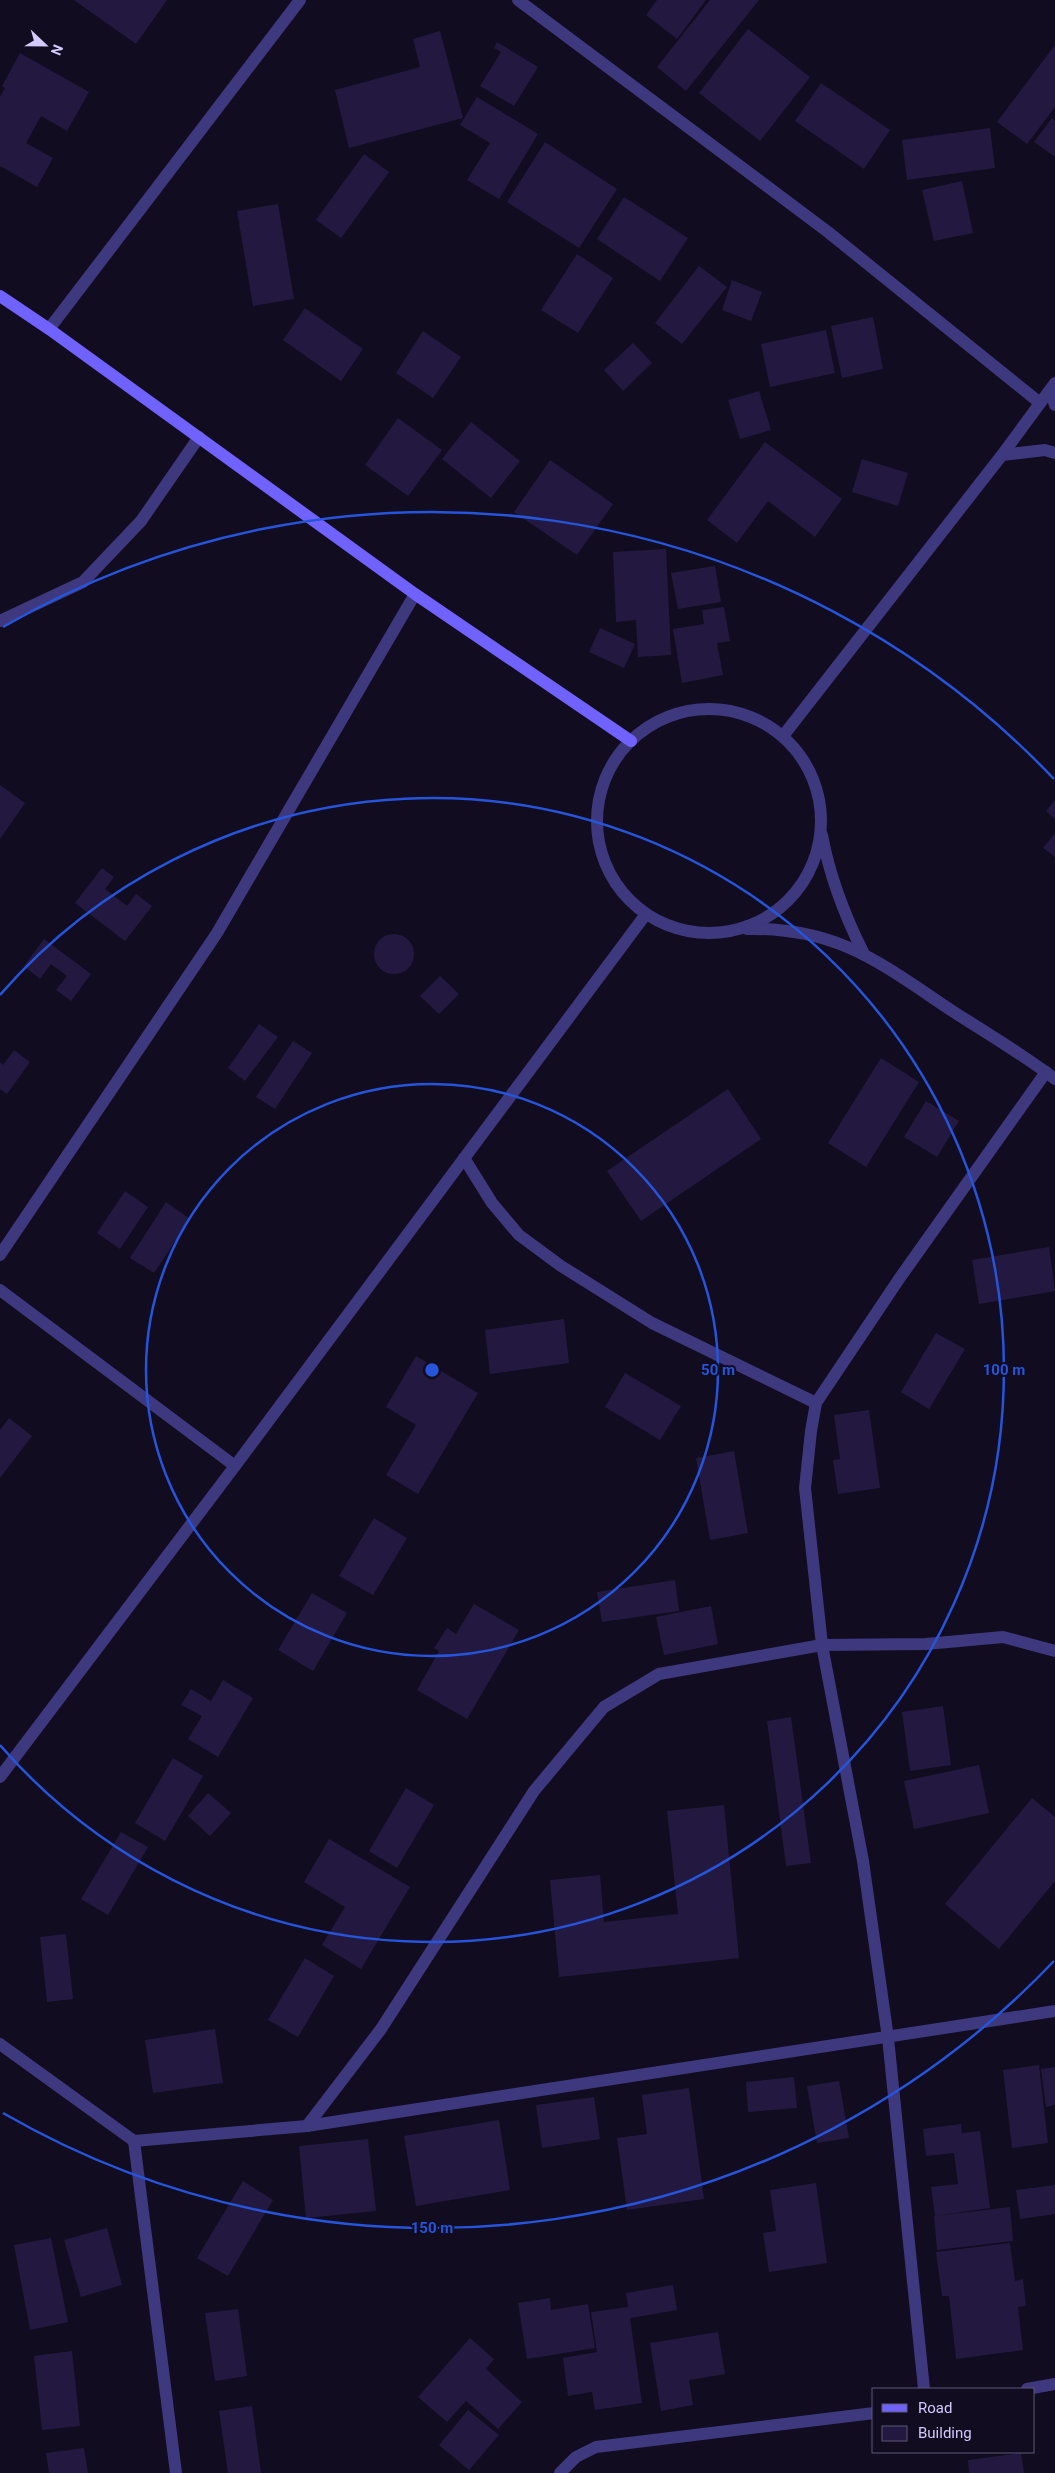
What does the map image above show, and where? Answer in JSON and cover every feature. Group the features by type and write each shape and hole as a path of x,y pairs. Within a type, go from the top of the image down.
{"street":[{"path":"49,328 300,0"},
{"path":"518,0 828,232 1040,403"},
{"path":"0,296 49,328 415,594 631,741"},
{"path":"783,736 1002,455 1052,386"},
{"path":"1052,386 1055,405"},
{"path":"0,621 83,582 141,521 199,437"},
{"path":"1002,455 1045,450 1055,453"},
{"path":"0,1255 217,933 415,594"},
{"path":"863,952 843,912 828,869 820,824 819,799 811,776 800,754 783,736 763,722 741,713 718,709 694,710 671,716 631,741 613,764 602,789 597,817 599,836 609,871 624,895 646,914 666,925 689,932 712,933 780,928 823,936 863,952 1050,1076 899,1279 816,1403 811,1431 806,1488 822,1645 864,1861 888,2038 924,2388"},
{"path":"736,930 758,922 778,909 795,892 812,864 817,848 820,824"},
{"path":"0,1777 235,1466 646,914"},
{"path":"464,1158 492,1203 519,1234 561,1266 652,1323 816,1403"},
{"path":"0,1290 235,1466"},
{"path":"307,2126 381,2029 534,1792 604,1707 659,1674 822,1645 926,1644 1003,1637 1055,1651"},
{"path":"0,2044 134,2141 307,2126 1055,2011"},
{"path":"134,2141 176,2473"},
{"path":"1033,2388 1055,2384"},
{"path":"560,2473 576,2456 596,2446 872,2413"}],"building":[{"path":"74,0 167,0 136,44"},
{"path":"657,0 706,0 677,39 646,15"},
{"path":"710,0 759,0 686,91 657,67"},
{"path":"748,29 810,77 760,141 699,93"},
{"path":"440,31 463,118 349,148 335,90 420,67 413,39"},
{"path":"497,42 538,67 514,106 480,86 501,52 494,48"},
{"path":"1055,45 1055,107 1027,144 997,122"},
{"path":"20,53 89,92 67,131 41,116 26,143 53,158 37,187 0,166 0,97 5,88 2,86"},
{"path":"821,83 890,130 864,169 795,121"},
{"path":"477,97 538,134 499,199 467,180 490,143 460,125"},
{"path":"1052,118 1055,121 1055,157 1034,142"},
{"path":"990,128 995,168 907,180 902,140"},
{"path":"545,142 617,189 579,248 507,202"},
{"path":"364,154 389,172 341,238 316,220"},
{"path":"962,181 973,233 934,241 922,190"},
{"path":"624,197 688,238 660,281 597,239"},
{"path":"278,204 294,299 253,306 237,211"},
{"path":"577,254 613,278 578,333 541,310"},
{"path":"699,266 727,287 682,344 655,323"},
{"path":"732,280 762,292 751,321 722,310"},
{"path":"305,308 363,349 341,381 283,340"},
{"path":"873,317 883,369 842,378 831,326"},
{"path":"826,330 835,373 770,387 761,344"},
{"path":"423,331 461,357 433,398 396,373"},
{"path":"633,343 652,363 623,391 604,370"},
{"path":"759,391 771,430 740,439 728,400"},
{"path":"398,418 442,450 408,496 365,465"},
{"path":"471,422 520,461 491,498 442,459"},
{"path":"765,442 842,499 815,537 768,501 737,543 707,520"},
{"path":"862,459 908,473 898,506 852,492"},
{"path":"550,460 613,504 577,555 514,512"},
{"path":"666,549 671,655 638,657 636,620 616,622 613,552"},
{"path":"715,566 721,602 678,609 671,573"},
{"path":"724,607 730,641 717,643 723,675 682,683 673,629 704,624 702,610"},
{"path":"600,628 635,644 624,668 589,652"},
{"path":"0,785 25,803 0,839"},
{"path":"1055,800 1055,819 1046,811"},
{"path":"1055,833 1055,857 1043,848"},
{"path":"102,868 114,877 105,889 127,906 136,894 152,906 125,941 75,903"},
{"path":"390,934 398,934 405,937 411,943 414,954 411,965 405,971 398,974 390,974 383,971 377,965 374,958 374,950 377,943 383,937"},
{"path":"44,939 91,974 71,1001 56,990 67,976 51,964 40,979 24,966"},
{"path":"440,976 459,994 439,1014 420,996"},
{"path":"259,1024 278,1037 245,1081 228,1068"},
{"path":"293,1041 312,1053 275,1109 256,1097"},
{"path":"14,1050 30,1062 7,1094 0,1089 0,1062 3,1065"},
{"path":"881,1058 919,1082 866,1167 828,1143"},
{"path":"728,1089 761,1139 641,1221 607,1171"},
{"path":"926,1101 959,1121 937,1157 904,1137"},
{"path":"125,1191 148,1207 120,1249 97,1233"},
{"path":"166,1202 190,1219 154,1273 130,1258"},
{"path":"1049,1247 1055,1291 979,1304 972,1260"},
{"path":"564,1319 569,1363 490,1374 485,1330"},
{"path":"936,1333 965,1349 929,1409 901,1392"},
{"path":"416,1356 478,1393 418,1494 386,1475 416,1425 386,1407"},
{"path":"625,1373 681,1406 660,1440 605,1407"},
{"path":"869,1410 880,1488 838,1494 833,1460 840,1459 834,1415"},
{"path":"9,1418 32,1436 0,1478 0,1430"},
{"path":"734,1451 748,1533 710,1540 696,1458"},
{"path":"374,1518 407,1538 373,1595 339,1576"},
{"path":"675,1580 679,1611 602,1622 597,1592"},
{"path":"312,1593 347,1613 313,1671 278,1650"},
{"path":"474,1604 519,1630 467,1719 417,1690 439,1651 434,1648 447,1628 456,1634"},
{"path":"711,1606 718,1644 664,1655 656,1617"},
{"path":"223,1680 253,1698 218,1757 188,1739 202,1716 181,1705 191,1689 211,1701"},
{"path":"943,1706 951,1765 910,1771 902,1712"},
{"path":"791,1717 811,1863 786,1866 767,1721"},
{"path":"173,1758 203,1776 165,1841 135,1823"},
{"path":"979,1765 989,1813 914,1829 904,1781"},
{"path":"406,1788 434,1805 397,1868 369,1851"},
{"path":"208,1793 231,1813 210,1836 188,1816"},
{"path":"1032,1798 1055,1817 1055,1881 999,1949 945,1904"},
{"path":"724,1805 739,1958 559,1977 550,1880 600,1875 604,1922 678,1914 667,1811"},
{"path":"121,1832 148,1847 108,1915 81,1899"},
{"path":"329,1839 410,1887 361,1969 322,1945 345,1907 304,1882"},
{"path":"66,1934 73,1999 47,2002 40,1937"},
{"path":"305,1958 334,1976 298,2037 268,2020"},
{"path":"215,2029 223,2083 153,2093 145,2040"},
{"path":"1039,2065 1048,2143 1012,2148 1003,2070"},
{"path":"1055,2067 1055,2105 1046,2107 1041,2069"},
{"path":"794,2077 797,2108 748,2112 746,2082"},
{"path":"839,2081 849,2138 817,2143 807,2086"},
{"path":"689,2088 704,2199 627,2210 617,2138 647,2134 642,2095"},
{"path":"594,2097 600,2139 542,2148 536,2105"},
{"path":"499,2120 510,2190 416,2206 404,2136"},
{"path":"961,2124 962,2133 980,2131 990,2208 935,2216 931,2187 958,2184 954,2153 926,2156 923,2129"},
{"path":"368,2139 376,2211 306,2218 299,2146"},
{"path":"243,2181 273,2200 228,2276 197,2258"},
{"path":"816,2183 827,2263 769,2272 763,2233 776,2231 770,2190"},
{"path":"1055,2185 1055,2214 1020,2219 1016,2190"},
{"path":"1010,2207 1013,2241 937,2250 934,2216"},
{"path":"107,2228 122,2285 81,2297 64,2240"},
{"path":"51,2238 68,2322 30,2330 14,2245"},
{"path":"1010,2243 1015,2281 1023,2279 1026,2306 1018,2307 1023,2350 956,2359 949,2296 942,2296 936,2252"},
{"path":"673,2285 677,2310 630,2318 642,2403 595,2410 592,2392 568,2396 563,2358 597,2352 591,2312 628,2307 626,2293"},
{"path":"550,2298 551,2310 588,2304 595,2348 527,2359 518,2303"},
{"path":"238,2309 247,2376 215,2381 205,2313"},
{"path":"718,2332 725,2374 689,2380 693,2405 661,2411 650,2343"},
{"path":"470,2338 494,2359 486,2369 522,2402 498,2429 466,2401 447,2422 418,2397"},
{"path":"72,2351 80,2426 42,2430 34,2356"},
{"path":"252,2406 261,2473 228,2473 219,2411"},
{"path":"468,2410 499,2435 469,2470 439,2445"},
{"path":"84,2448 88,2473 49,2473 46,2453"},
{"path":"1021,2453 1024,2473 969,2473 968,2460"}]}
